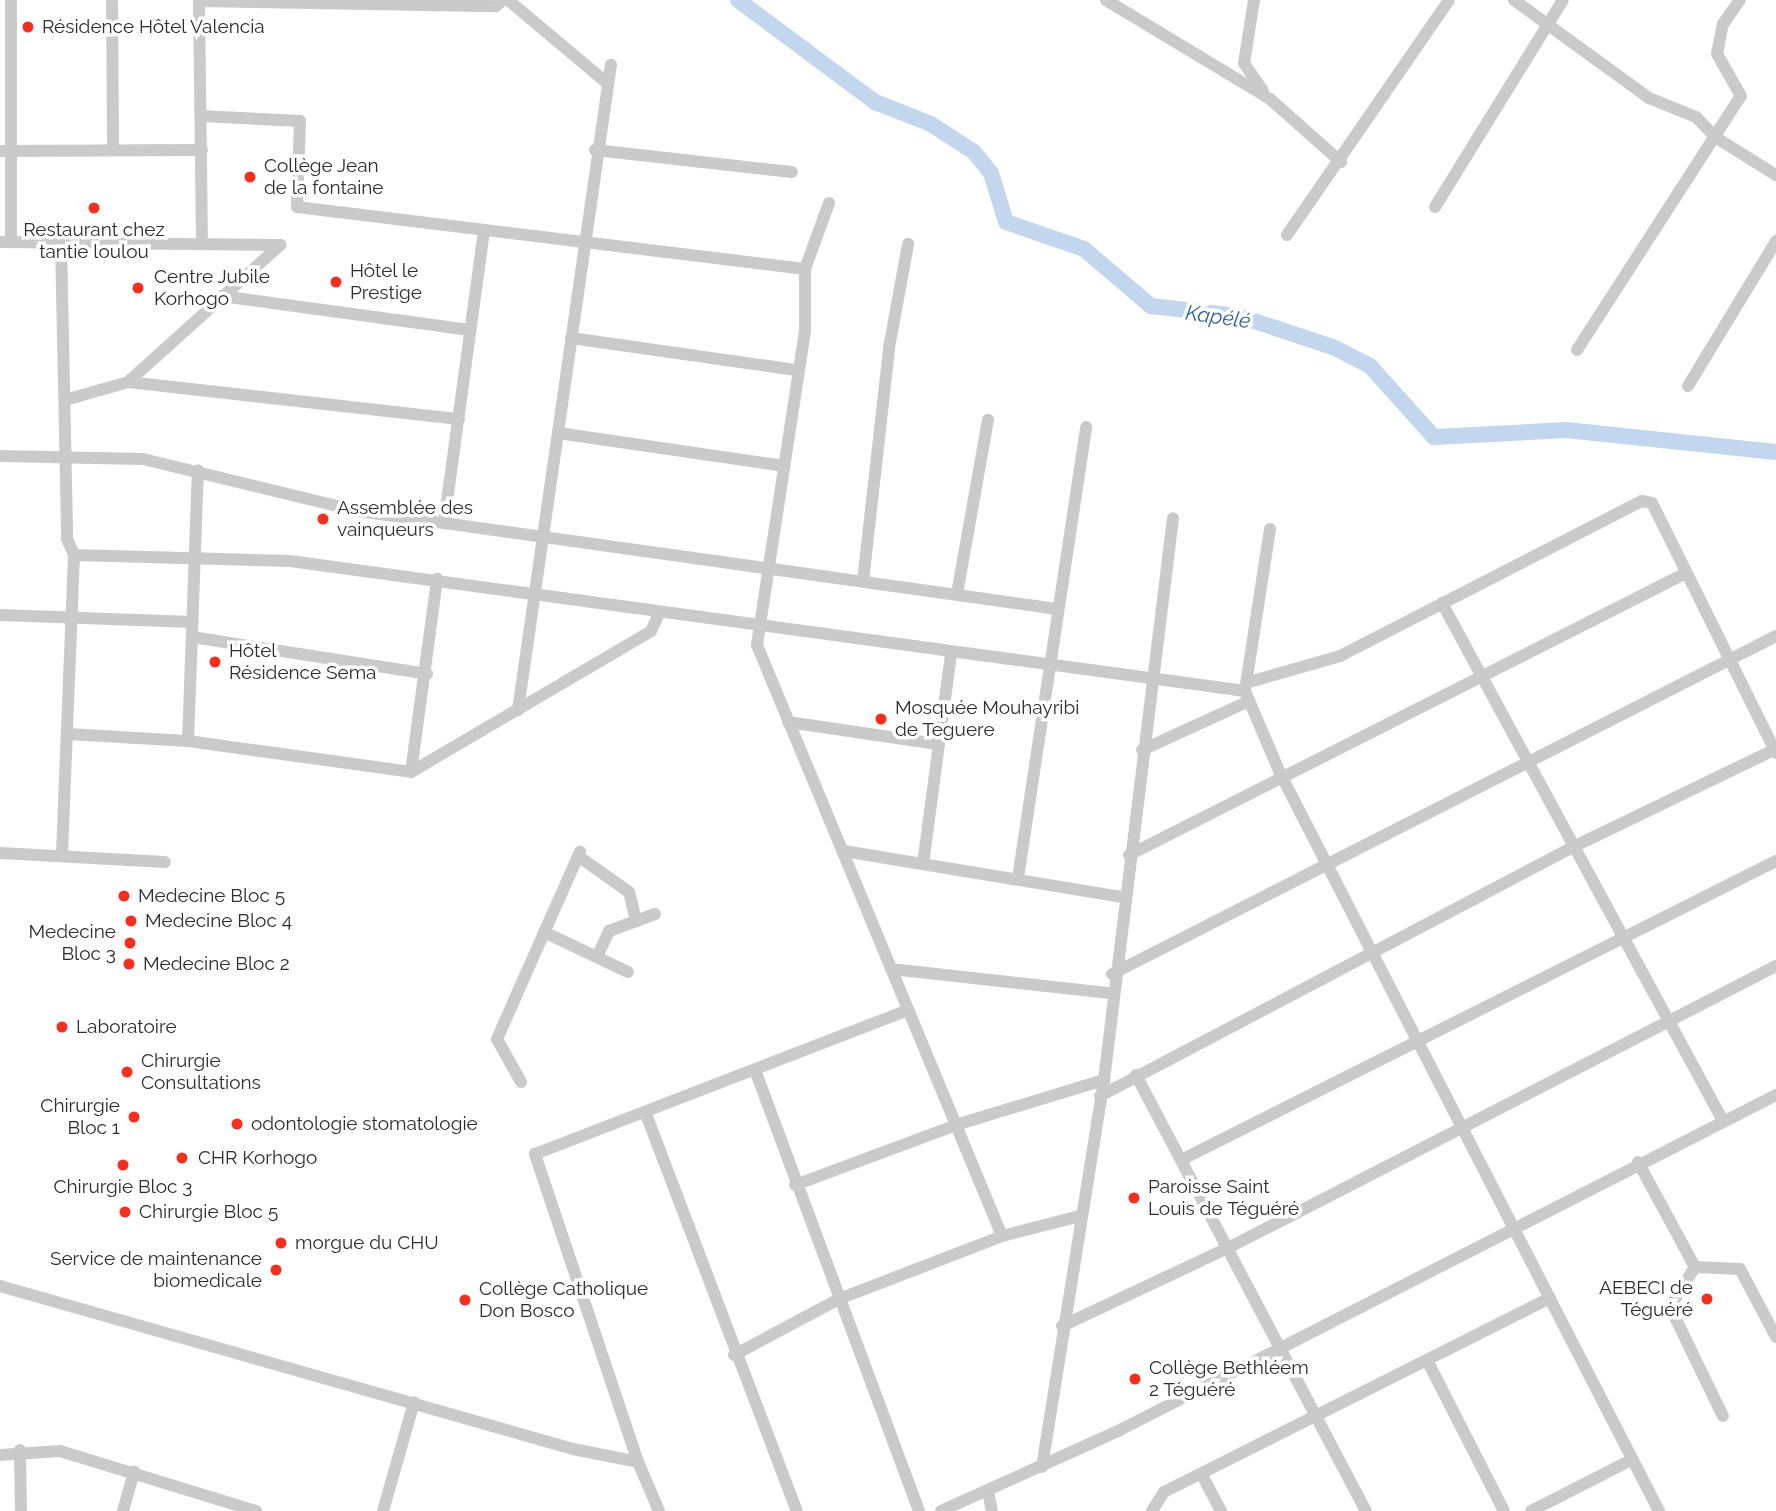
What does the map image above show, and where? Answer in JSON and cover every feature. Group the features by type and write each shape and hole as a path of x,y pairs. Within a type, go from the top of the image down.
{"street":[{"path":"10,0 6,242 280,245 128,382"},
{"path":"112,0 113,150"},
{"path":"202,243 199,0 374,1 496,6 505,0 607,83"},
{"path":"1106,0 1270,99 1341,162"},
{"path":"1254,0 1244,63 1270,99"},
{"path":"1287,235 1341,162 1449,0"},
{"path":"1514,0 1649,98 1696,117 1715,137 1776,175"},
{"path":"1434,207 1563,0"},
{"path":"1577,350 1741,96 1717,54 1723,24 1740,0"},
{"path":"517,710 558,433 595,150 611,65"},
{"path":"201,116 300,121 296,207 582,245 805,269"},
{"path":"6,150 202,150"},
{"path":"595,150 792,172"},
{"path":"829,203 805,269 806,331 794,370 757,645 908,1010 959,1124 1002,1236"},
{"path":"444,523 484,231"},
{"path":"1688,386 1776,241"},
{"path":"61,243 67,539 74,555 62,856"},
{"path":"863,581 889,348 908,244"},
{"path":"221,296 470,330"},
{"path":"571,338 794,370"},
{"path":"65,400 128,382 459,419"},
{"path":"957,594 988,420"},
{"path":"1018,878 1047,668 1086,428"},
{"path":"558,433 783,466"},
{"path":"0,456 143,459 198,470 358,511 1057,609"},
{"path":"188,741 198,470"},
{"path":"1100,1096 1136,1075 1374,956 1573,847 1775,751 1728,661 1652,503 1642,501 1340,656 1248,691 1142,750"},
{"path":"1042,1467 1062,1326 1104,1080 1112,974 1173,518"},
{"path":"1270,529 1248,691 1280,774 1659,1511"},
{"path":"74,555 195,557 437,579 761,624 1152,683 1248,691"},
{"path":"1129,855 1280,774 1686,573"},
{"path":"411,772 427,674 437,579"},
{"path":"1442,603 1531,761 1573,847 1671,1020 1723,1121"},
{"path":"68,734 188,741 411,772 650,631 660,612"},
{"path":"0,615 73,621 192,622"},
{"path":"1112,974 1776,636"},
{"path":"192,638 427,674"},
{"path":"923,864 951,653"},
{"path":"788,722 937,744"},
{"path":"844,851 1122,897"},
{"path":"0,853 165,862"},
{"path":"521,1082 497,1039 579,854 629,892 636,920"},
{"path":"1181,1160 1776,861"},
{"path":"597,957 609,931 655,914"},
{"path":"544,932 628,972"},
{"path":"1062,1326 1228,1248 1776,966"},
{"path":"891,969 1110,993"},
{"path":"659,1511 638,1462 534,1158 908,1010"},
{"path":"755,1070 795,1185 919,1511"},
{"path":"1136,1075 1366,1511"},
{"path":"795,1185 959,1124 1104,1080"},
{"path":"941,1511 1042,1467 1282,1348 1638,1162 1776,1095"},
{"path":"646,1114 734,1355 797,1511"},
{"path":"1638,1162 1695,1267"},
{"path":"734,1355 839,1299 1002,1236 1080,1216"},
{"path":"1695,1267 1740,1269 1776,1337"},
{"path":"1695,1267 1670,1307 1723,1416"},
{"path":"0,1286 638,1462"},
{"path":"1152,1511 1156,1498 1550,1298"},
{"path":"1427,1360 1504,1511"},
{"path":"383,1511 414,1402"},
{"path":"20,1450 21,1511"},
{"path":"0,1455 20,1450 60,1451 134,1472 223,1507 256,1511"},
{"path":"1531,1511 1633,1459"},
{"path":"123,1511 134,1472"},
{"path":"1202,1475 1221,1511"},
{"path":"988,1491 992,1511"}],"waterway":[{"name":"Kapélé","path":"738,0 875,102 931,124 974,152 991,173 1006,222 1084,249 1151,306 1239,316 1333,347 1370,366 1434,437 1566,430 1776,452"}],"place":[{"name":"Résidence Hôtel Valencia","path":"28,27"},
{"name":"Collège Jean de la fontaine","path":"250,177"},
{"name":"Restaurant chez tantie loulou","path":"94,208"},
{"name":"Hôtel le Prestige","path":"336,282"},
{"name":"Centre Jubile Korhogo","path":"138,288"},
{"name":"Assemblée des vainqueurs","path":"323,519"},
{"name":"Hôtel Résidence Sema","path":"215,662"},
{"name":"Mosquée Mouhayribi de Teguere","path":"881,719"},
{"name":"Medecine Bloc 5","path":"124,896"},
{"name":"Medecine Bloc 4","path":"131,921"},
{"name":"Medecine Bloc 3","path":"130,943"},
{"name":"Medecine Bloc 2","path":"129,964"},
{"name":"Laboratoire","path":"62,1027"},
{"name":"Chirurgie Consultations","path":"127,1072"},
{"name":"Chirurgie Bloc 1","path":"134,1117"},
{"name":"odontologie stomatologie","path":"237,1124"},
{"name":"CHR Korhogo","path":"182,1158"},
{"name":"Chirurgie Bloc 3","path":"123,1165"},
{"name":"Paroisse Saint Louis de Téguéré","path":"1134,1198"},
{"name":"Chirurgie Bloc 5","path":"125,1212"},
{"name":"morgue du CHU","path":"281,1243"},
{"name":"Service de maintenance biomedicale","path":"276,1270"},
{"name":"AEBECI de Téguéré","path":"1707,1299"},
{"name":"Collège Catholique Don Bosco","path":"465,1300"},
{"name":"Collège Bethléem 2 Téguéré","path":"1135,1379"}]}
